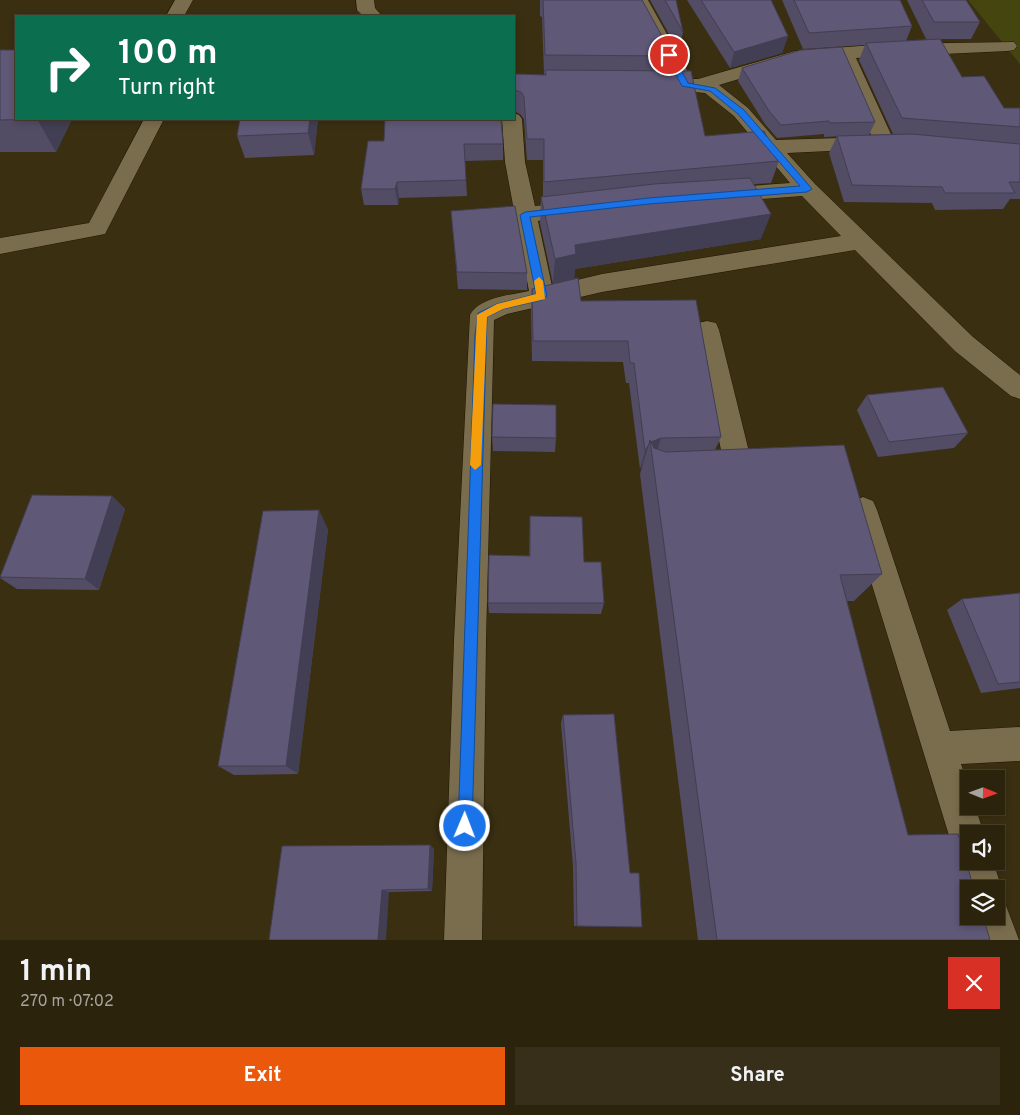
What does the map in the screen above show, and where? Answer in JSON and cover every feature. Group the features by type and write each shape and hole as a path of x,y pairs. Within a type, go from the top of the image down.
{"street":[{"path":"176,15 184,0"},
{"path":"365,0 366,10 372,15"},
{"path":"639,0 692,85"},
{"path":"692,85 791,49 845,54 916,41 1008,46"},
{"path":"772,147 894,143 845,54"},
{"path":"637,84 692,85 712,90 741,112 807,189 964,344 1020,389"},
{"path":"0,246 97,228 153,120"},
{"path":"512,120 515,162 542,296"},
{"path":"698,197 807,189"},
{"path":"525,215 601,206"},
{"path":"462,940 470,640 482,315 501,306 602,283 731,260 860,241"},
{"path":"707,330 725,468 769,467"},
{"path":"854,483 964,825"},
{"path":"939,748 1020,744"},
{"path":"995,925 1000,940"}],"shaded area":[{"path":"968,0 1020,0 1020,64"}],"building":[{"path":"543,0 642,0 673,56 545,55"},
{"path":"665,0 676,0 683,32"},
{"path":"701,0 771,0 788,36 734,52"},
{"path":"794,0 900,0 912,26 809,33"},
{"path":"922,0 966,0 980,22 934,22"},
{"path":"940,39 962,77 984,76 1004,108 1020,108 1020,127 902,118 866,43"},
{"path":"842,47 875,122 830,123 829,121 781,125 769,111 742,68 801,50"},
{"path":"0,50 15,50 15,120 0,120"},
{"path":"545,70 691,71 705,136 764,131 779,161 544,182 544,139 527,139 524,97 521,92 515,90 515,74 546,75"},
{"path":"240,120 310,120 308,133 237,136"},
{"path":"385,120 501,120 503,144 464,144 466,180 397,182 395,189 361,189 368,141 384,141"},
{"path":"912,134 1020,144 1020,182 1009,182 1015,193 945,193 942,187 852,185 837,136"},
{"path":"750,178 771,214 575,245 576,254 555,259 541,197 654,184"},
{"path":"515,206 527,273 457,272 451,211"},
{"path":"578,278 581,301 696,300 721,437 661,438 651,442 650,440 645,451 634,363 630,363 628,341 533,341 532,289"},
{"path":"943,387 968,433 889,442 867,395"},
{"path":"493,404 556,405 556,438 492,437"},
{"path":"650,440 654,448 666,452 844,445 882,574 840,575 908,835 958,834 960,841 960,870 968,870 971,880 960,880 960,925 986,925 990,940 717,940"},
{"path":"32,495 112,496 85,579 0,577"},
{"path":"319,510 286,766 218,766 263,511"},
{"path":"530,516 582,517 584,562 601,562 604,603 488,603 489,555 530,556"},
{"path":"1020,593 1020,682 998,684 962,599"},
{"path":"614,714 630,873 639,873 642,927 577,926 576,863 563,715"},
{"path":"430,845 428,889 382,890 378,940 269,940 282,846"}],"slow traffic":[{"path":"475,465 482,315 501,306 542,296 539,281"}],"route":[{"path":"465,826 480,335 482,315 501,306 542,296 525,215 649,201 807,189 741,112 712,90 699,85 685,84 669,55"}]}
